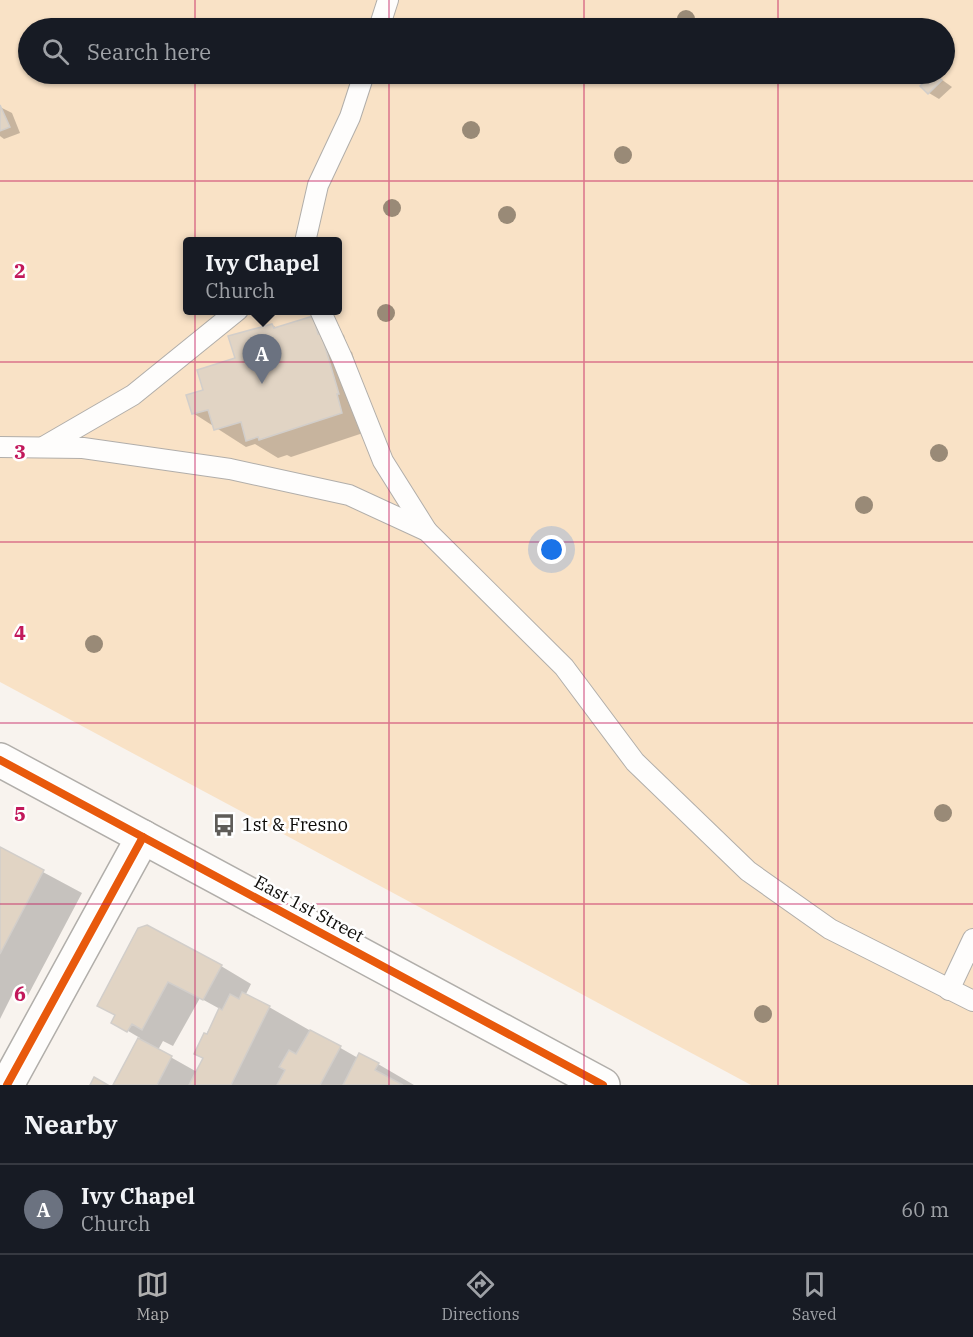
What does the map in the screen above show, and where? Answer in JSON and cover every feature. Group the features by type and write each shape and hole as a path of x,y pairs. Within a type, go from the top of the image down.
{"street":[{"name":"East 1st Street","path":"0,760 603,1085"},
{"path":"7,1085 143,837"}],"lane":[{"path":"382,18 388,0"},
{"path":"306,237 318,185 350,117 361,84"},
{"path":"45,446 134,395 232,315"},
{"path":"322,315 383,461 427,531 564,667 635,762 748,871 830,929 973,1001"},
{"path":"0,447 82,447 230,470 350,495 427,531"},
{"path":"949,990 973,939"}],"shaded area":[{"path":"0,0 973,0 973,1085 751,1085 0,682"}],"building":[{"path":"922,84 938,84 928,94 920,86"},
{"path":"0,105 10,127 0,131"},
{"path":"313,316 318,334 321,333 339,394 337,394 342,413 259,440 258,437 246,441 241,422 214,430 208,410 192,414 186,395 203,390 197,370 235,358 228,336 272,324 274,328"},
{"path":"0,847 44,870 0,954"},
{"path":"147,925 222,965 203,1000 168,982 142,1030 132,1024 127,1032 111,1023 115,1015 97,1006 138,928"},
{"path":"242,992 270,1006 231,1085 189,1085 203,1058 194,1054 204,1033 207,1034 219,1008 222,1010 230,994 239,999"},
{"path":"310,1030 341,1046 320,1085 277,1085 285,1070 279,1067 289,1050 296,1054"},
{"path":"138,1038 172,1056 157,1085 113,1085"},
{"path":"359,1053 379,1063 375,1070 403,1085 343,1085"},
{"path":"94,1077 108,1085 90,1085"}],"cycle path":[{"path":"0,760 603,1085"},
{"path":"7,1085 143,837"}],"place":[{"name":"Ivy Chapel","path":"262,384"},
{"name":"1st & Fresno","path":"224,825"}]}
